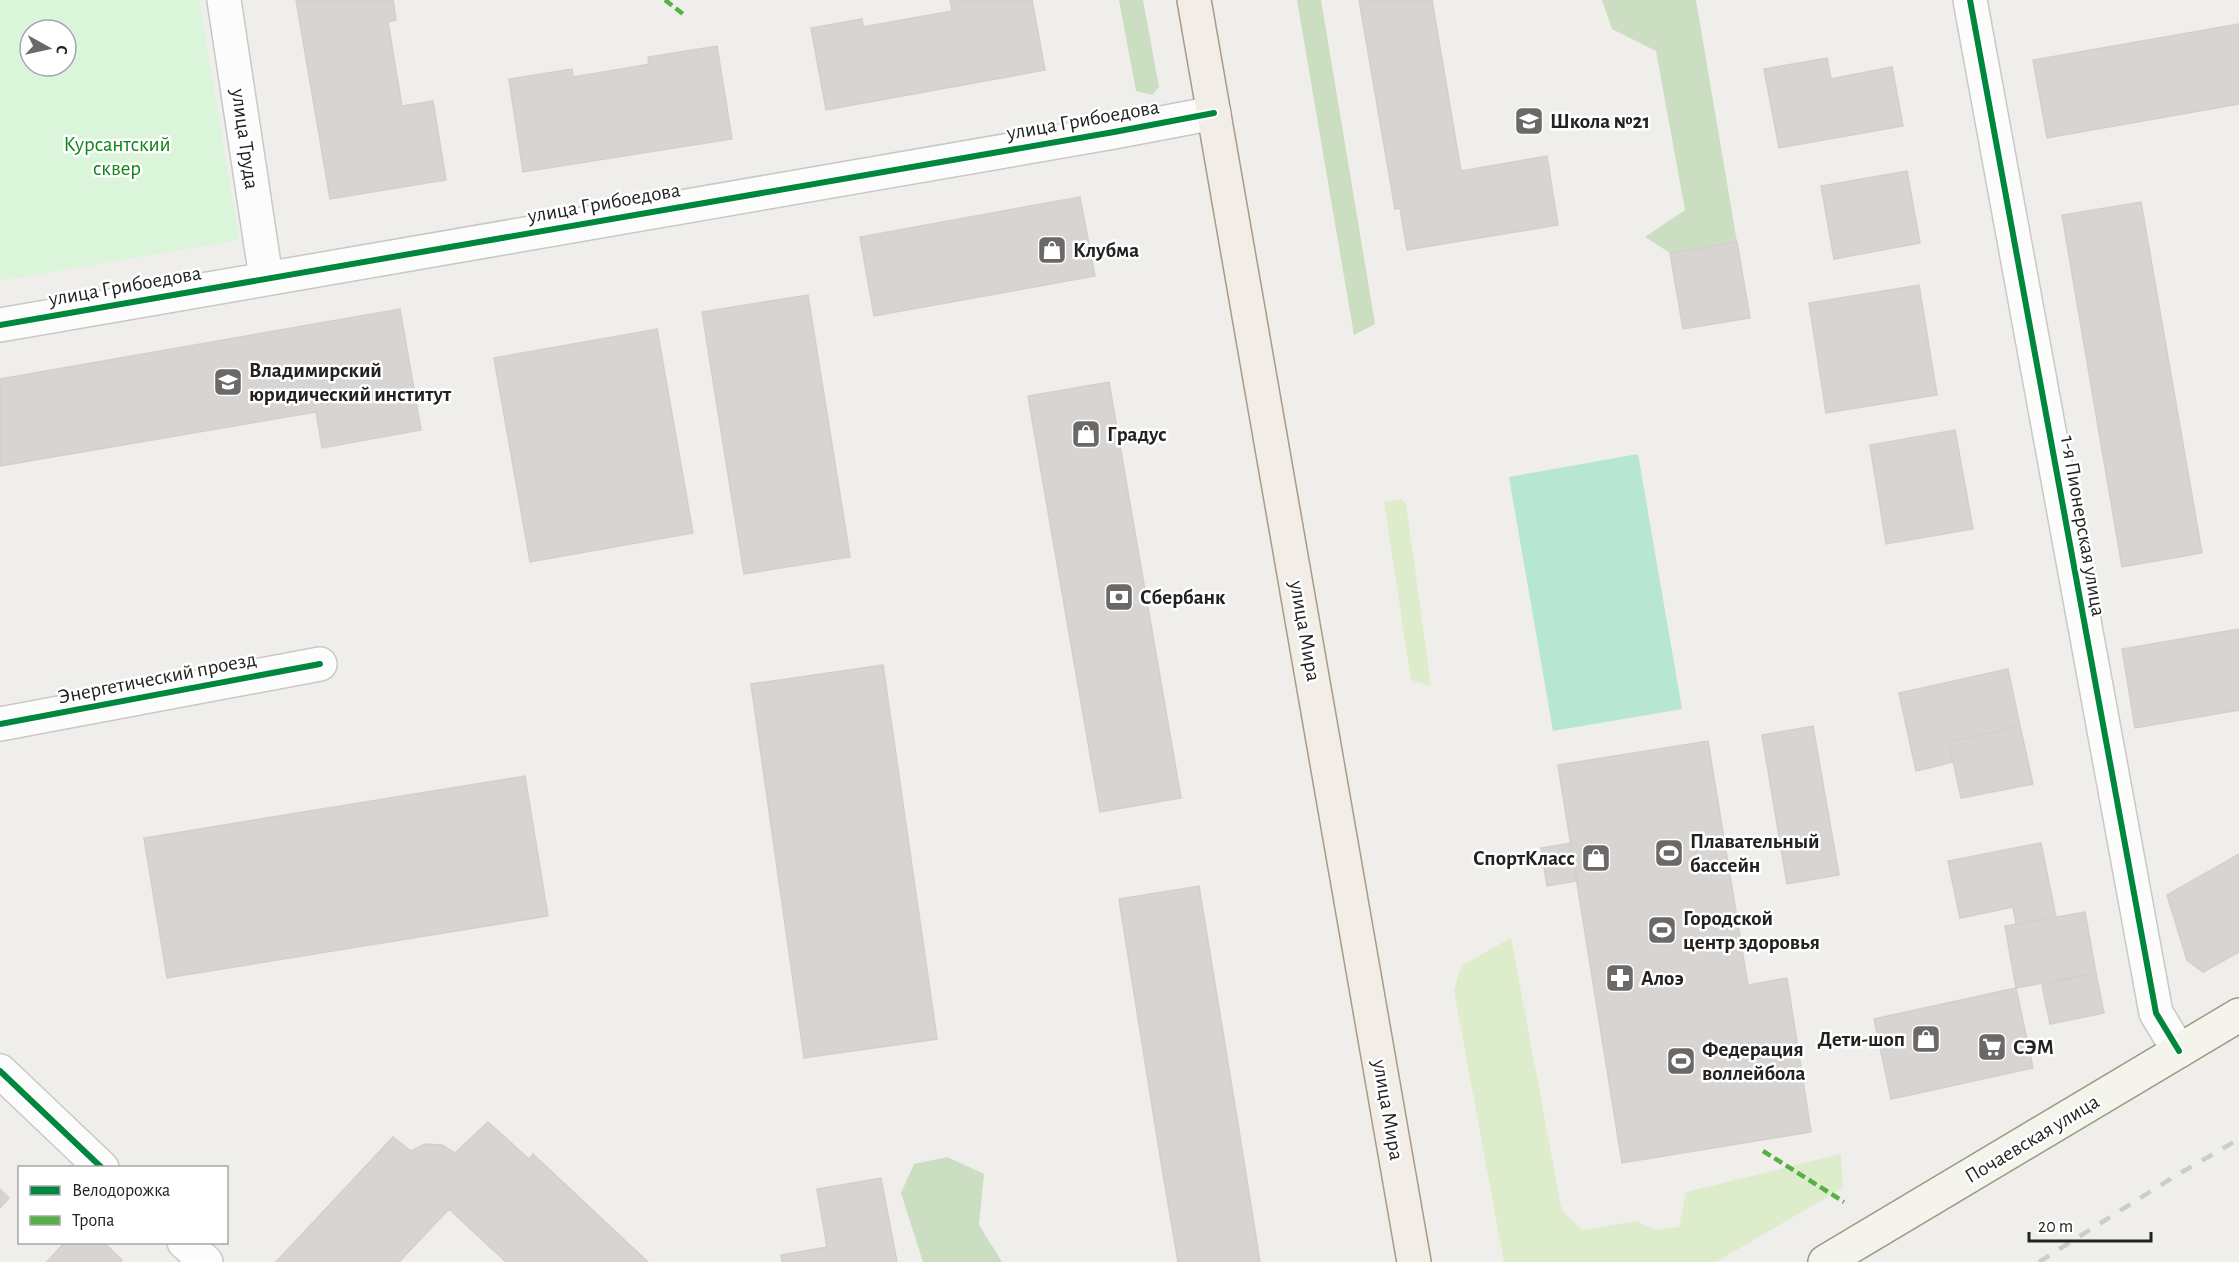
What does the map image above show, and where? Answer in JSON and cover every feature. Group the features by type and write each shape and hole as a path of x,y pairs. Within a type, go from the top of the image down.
{"main road":[{"name":"улица Мира","path":"1194,0 1414,1262"},
{"name":"Почаевская улица","path":"1825,1262 2239,1015"}],"street":[{"name":"улица Труда","path":"224,0 266,278"},
{"name":"1-я Пионерская улица","path":"1970,0 2156,1012 2179,1051"},
{"name":"улица Грибоедова","path":"0,325 1214,113"},
{"name":"Энергетический проезд","path":"0,724 320,664"},
{"path":"0,1071 101,1166"},
{"path":"186,1244 206,1262"}],"green space":[{"name":"Курсантский сквер","path":"0,0 199,0 239,240 0,281"},
{"path":"1119,0 1143,0 1159,87 1152,95 1136,91"},
{"path":"1297,0 1321,0 1375,324 1354,335"},
{"path":"1602,0 1696,0 1737,242 1670,253 1645,237 1685,210 1656,51 1612,29"},
{"path":"1638,454 1682,709 1553,731 1509,477"},
{"path":"1400,499 1406,504 1431,686 1411,680 1384,502"},
{"path":"1511,938 1562,1211 1582,1230 1636,1221 1655,1230 1679,1227 1686,1192 1841,1154 1843,1188 1716,1262 1504,1262 1454,991 1461,966"},
{"path":"947,1157 984,1174 979,1225 1002,1262 923,1262 901,1193 914,1164"}],"building":[{"path":"296,0 393,0 396,20 388,22 402,106 433,101 446,180 330,199"},
{"path":"950,0 1032,0 1045,70 826,110 811,28 862,19 863,27 952,11"},
{"path":"1359,0 1432,0 1461,171 1547,156 1558,225 1407,250 1400,208 1395,209"},
{"path":"2239,24 2239,104 2047,138 2033,60"},
{"path":"717,46 732,139 523,172 509,79 572,69 573,77 649,64 648,57"},
{"path":"1827,58 1831,79 1892,67 1903,126 1779,148 1764,69"},
{"path":"1907,171 1920,243 1834,259 1821,186"},
{"path":"1080,197 1095,276 874,316 860,237"},
{"path":"2141,202 2202,553 2122,567 2062,215"},
{"path":"1737,242 1750,318 1683,329 1670,253"},
{"path":"1919,285 1937,395 1826,413 1809,303"},
{"path":"808,295 850,557 744,574 702,312"},
{"path":"400,309 421,430 322,448 316,412 0,466 0,379"},
{"path":"657,329 693,533 530,562 494,358"},
{"path":"1109,382 1181,798 1100,812 1028,396"},
{"path":"1955,430 1973,529 1886,544 1870,445"},
{"path":"2239,629 2239,710 2135,728 2122,649"},
{"path":"883,665 937,1039 804,1058 751,684"},
{"path":"2008,669 2020,726 1949,742 1953,762 1916,771 1899,693"},
{"path":"1813,726 1839,875 1787,884 1762,735"},
{"path":"2020,726 2033,784 1961,798 1949,742"},
{"name":"Городской центр здоровья","path":"1708,741 1748,985 1787,978 1811,1132 1622,1163 1558,765"},
{"path":"525,776 548,916 167,978 144,838"},
{"path":"1570,843 1577,881 1547,886 1541,848"},
{"path":"2041,843 2056,917 2016,924 2013,907 1960,918 1948,861"},
{"path":"2239,854 2239,952 2203,972 2187,960 2167,895"},
{"path":"1199,886 1260,1262 1178,1262 1161,1162 1119,899"},
{"path":"2085,912 2096,973 2016,988 2005,926"},
{"path":"2096,973 2104,1013 2050,1024 2042,985"},
{"path":"2016,988 2033,1068 1891,1099 1874,1019"},
{"path":"488,1122 529,1159 533,1154 648,1262 506,1262 449,1209 399,1262 276,1262 393,1137 411,1151 425,1144 442,1145 455,1153"},
{"path":"881,1178 897,1262 782,1262 781,1255 827,1247 817,1189"},
{"path":"0,1189 9,1198 0,1208"},
{"path":"63,1244 105,1244 122,1260 120,1262 47,1262"}],"railway":[{"path":"2039,1262 2175,1176 2239,1139"}],"marked path":[{"path":"665,0 683,14"},
{"path":"1763,1151 1844,1202"}],"cycle path":[{"path":"1970,0 2156,1013 2179,1051"},
{"path":"0,325 1214,113"},
{"path":"0,724 320,664"},
{"path":"0,1071 100,1166"}],"place":[{"name":"Школа №21","path":"1529,121"},
{"name":"Клубма","path":"1052,250"},
{"name":"Владимирский юридический институт","path":"228,382"},
{"name":"Градус","path":"1086,434"},
{"name":"Сбербанк","path":"1119,597"},
{"name":"Плавательный бассейн","path":"1669,853"},
{"name":"СпортКласс","path":"1596,858"},
{"name":"Городской центр здоровья","path":"1662,930"},
{"name":"Алоэ","path":"1620,978"},
{"name":"Дети-шоп","path":"1926,1039"},
{"name":"СЭМ","path":"1992,1047"},
{"name":"Федерация воллейбола","path":"1681,1061"}]}
